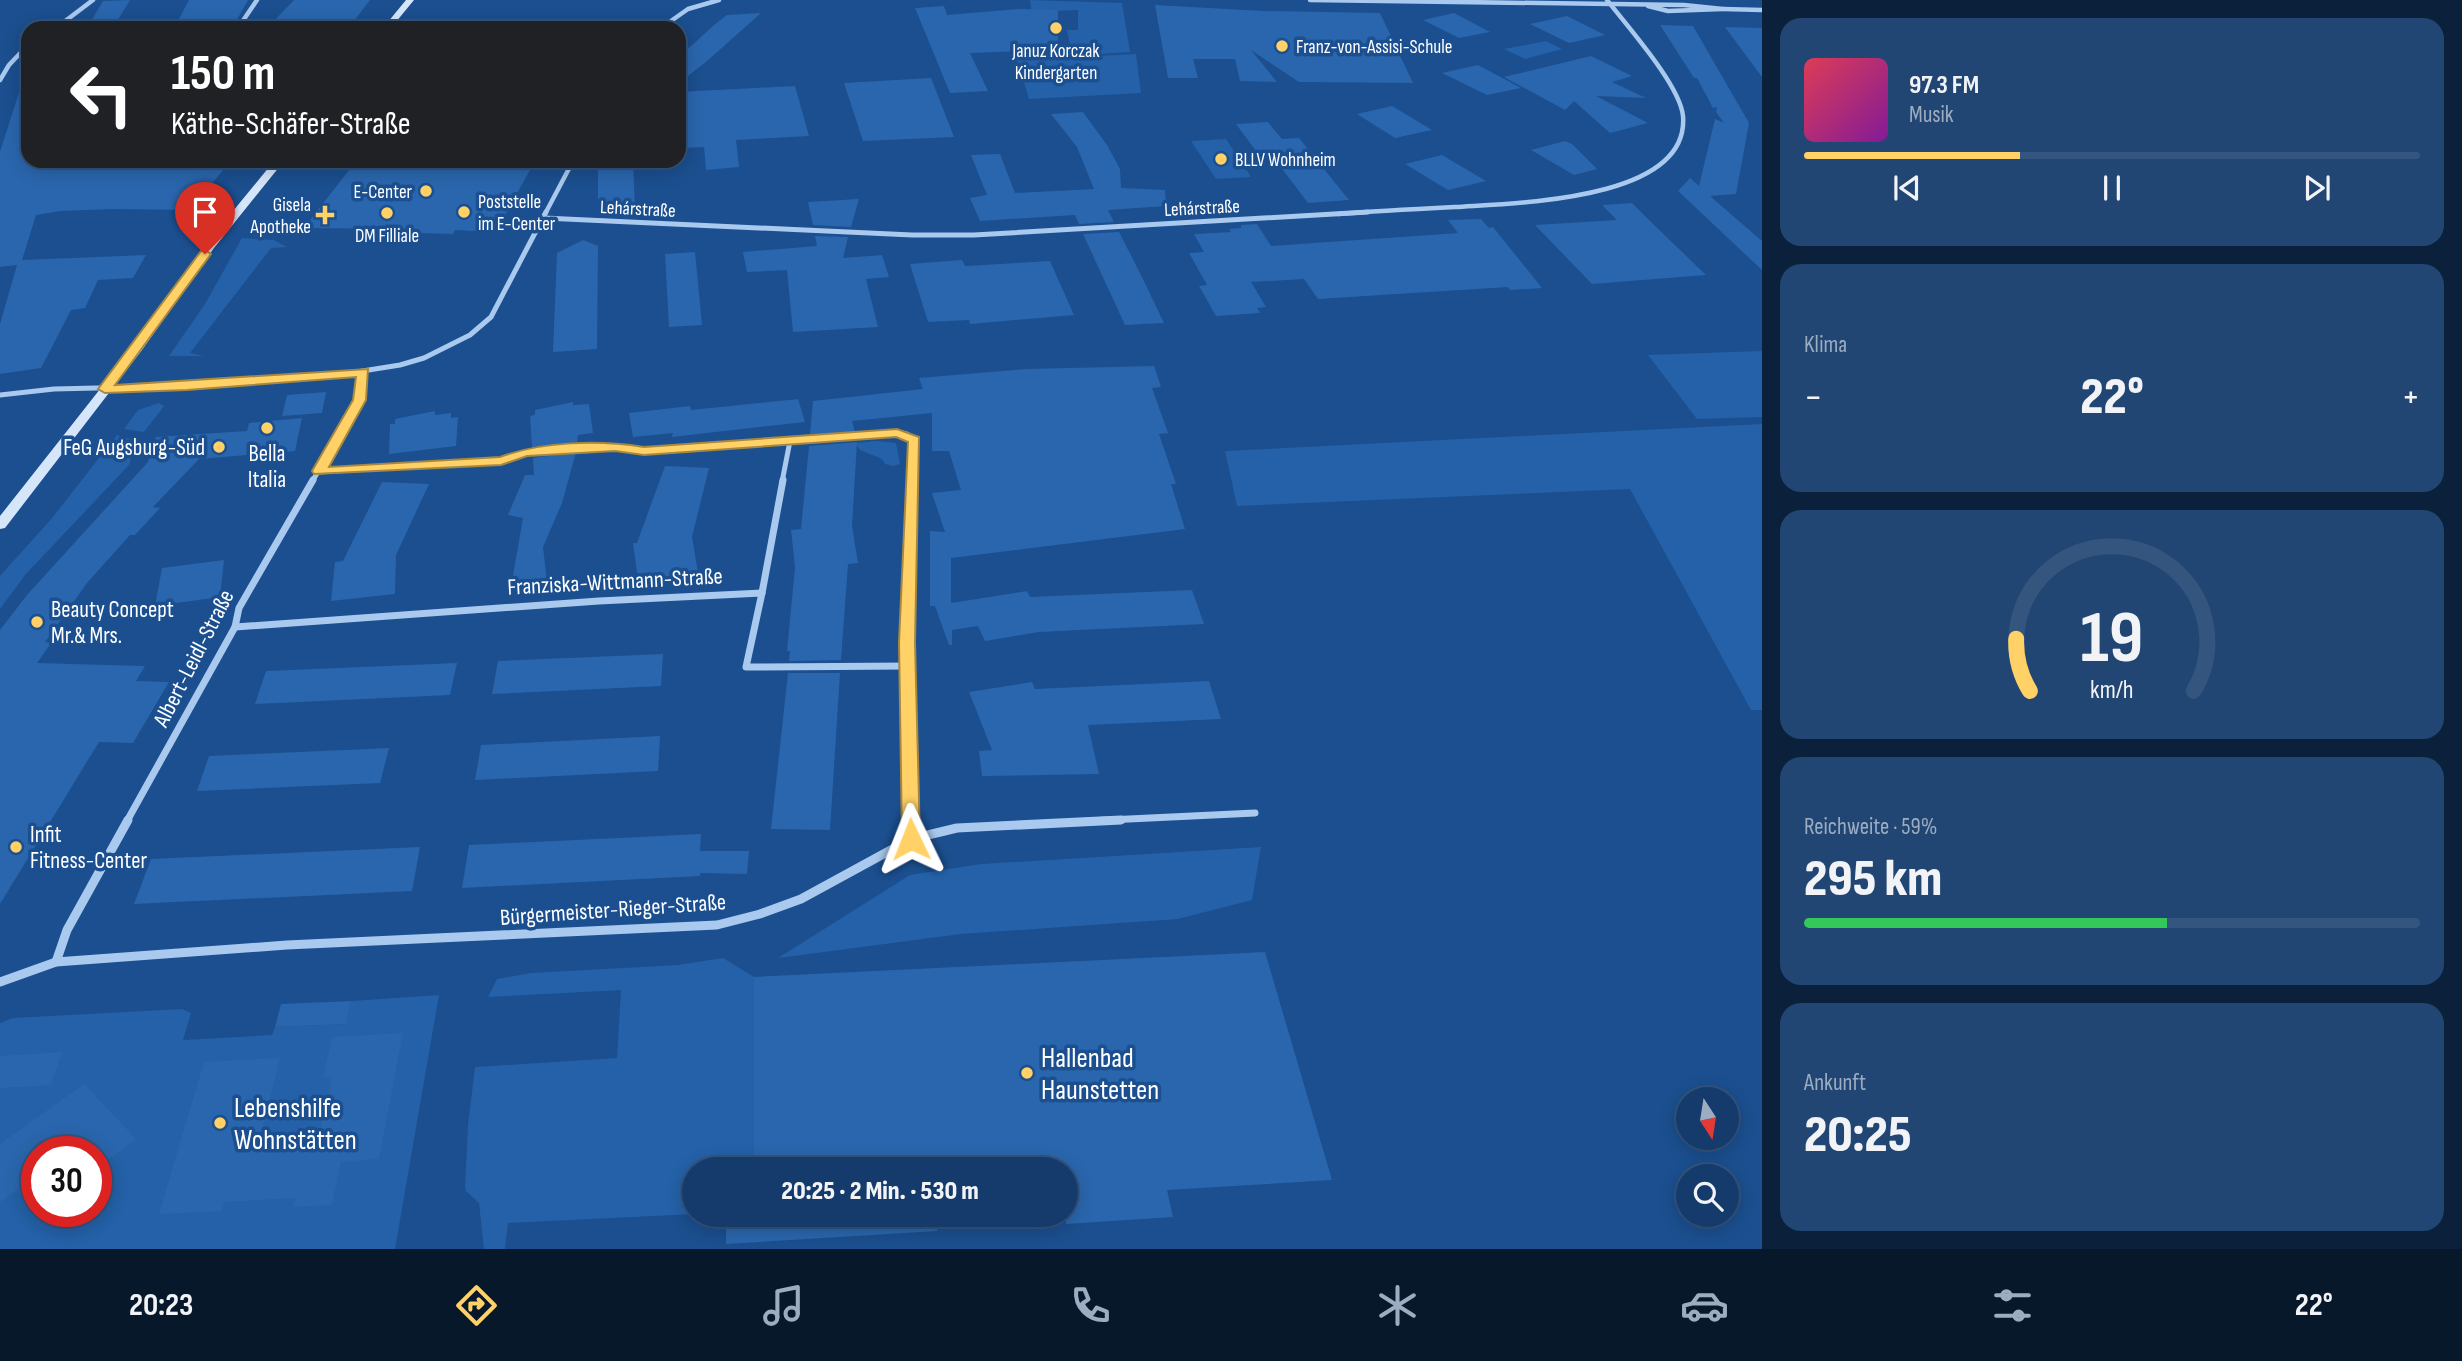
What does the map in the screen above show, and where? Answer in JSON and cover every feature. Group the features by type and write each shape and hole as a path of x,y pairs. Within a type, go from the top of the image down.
{"main road":[{"path":"393,21 410,0"},
{"path":"0,525 105,389 210,246 273,168"}],"street":[{"path":"67,21 93,0"},
{"path":"243,21 257,0"},
{"path":"671,21 688,9 719,0"},
{"path":"1310,0 1648,6 1668,11 1762,9"},
{"name":"Lehárstraße","path":"544,218 974,235 1522,203 1581,195 1640,176 1667,160 1681,140 1683,115 1675,95 1607,0"},
{"path":"0,80 21,52"},
{"path":"0,395 187,386 363,372 413,363 448,349 473,334 491,317 569,168"},
{"name":"Albert-Leidl-Straße","path":"55,962 68,930 235,627 239,608 359,400 363,372"},
{"path":"319,471 501,461 526,452 615,446 644,451 897,433 915,440 908,666 911,839"},
{"path":"790,441 747,667 908,666"},
{"name":"Franziska-Wittmann-Straße","path":"235,627 599,601 762,593"},
{"name":"Bürgermeister-Rieger-Straße","path":"0,982 55,962 287,946 717,925 760,915 801,898 911,839 957,828 1003,823 1255,813"}],"shaded area":[{"path":"1030,0 1122,3 1130,52 1084,55 1083,45 1070,45 1067,30 1078,30 1078,10 1034,12"},
{"path":"1546,41 1562,49 1525,59 1504,49"},
{"path":"1136,54 1141,93 1029,99 1017,60"},
{"name":"BLLV Wohnheim","path":"1226,139 1251,177 1216,179 1191,141"},
{"path":"242,238 274,240 287,247 271,248 190,353 204,356 169,356 205,304"},
{"path":"1762,351 1762,417 1697,419 1648,355"},
{"path":"159,403 164,406 144,432 124,429 138,410"},
{"path":"1762,424 1762,710 1751,710 1630,489 1237,506 1225,451"},
{"path":"117,435 137,441 129,465 25,575 0,609 0,576 53,517"},
{"path":"855,443 896,443 900,464 885,464 882,459 860,450"},
{"path":"1261,847 1252,900 1178,919 961,934 778,958 910,875 981,864"},
{"path":"723,958 754,977 754,1157 682,1157 682,1215 508,1223 505,1249 484,1249 479,1203 466,1191 465,1186 468,1125 475,1067 617,1058 621,990 488,997 497,979 531,973 678,965"},
{"path":"439,995 395,1249 0,1249 0,1023 13,1018 182,1009 191,1013 183,1040 272,1035 275,1027 345,1024 351,1001"}],"building":[{"path":"130,0 117,21 91,21 103,1"},
{"path":"189,0 248,0 236,21 178,21"},
{"path":"294,0 370,0 354,21 274,21"},
{"name":"Franz-von-Assisi-Schule","path":"1155,5 1264,11 1380,13 1413,83 1299,82 1251,50 1277,82 1240,81 1235,59 1193,59 1198,78 1168,78"},
{"path":"944,6 947,15 1019,9 1058,10 1058,50 970,53 988,91 950,93 915,8"},
{"path":"761,13 686,78 686,51 727,15"},
{"path":"1454,13 1490,32 1459,38 1423,20"},
{"path":"1567,16 1605,35 1569,43 1530,24"},
{"path":"1660,25 1693,26 1749,123 1736,194 1710,196 1762,241 1762,270 1678,191 1690,178 1699,186 1715,119 1724,123 1716,112 1717,107 1713,108 1697,78 1694,78"},
{"path":"1725,27 1762,28 1762,77"},
{"path":"1591,56 1632,76 1612,82 1646,98 1596,96 1648,123 1610,133 1574,101 1565,110 1504,77"},
{"path":"1478,65 1521,88 1487,95 1442,73"},
{"path":"931,78 954,137 863,141 844,83"},
{"path":"21,86 21,168 225,168 190,210 113,209 36,215 22,260 146,255 133,278 98,280 85,308 71,310 41,368 0,374 0,324 17,265 0,267 0,152"},
{"path":"795,86 809,136 736,140 739,167 706,170 704,147 686,148 686,92"},
{"path":"1392,106 1432,130 1395,138 1357,114"},
{"path":"1083,112 1107,145 1120,169 1121,188 1165,190 1166,206 1108,210 1114,222 1079,224 1075,215 980,221 970,198 987,195 971,155 1000,154 1015,193 1094,189 1077,147 1051,114"},
{"path":"1268,122 1282,139 1299,138 1349,200 1308,203 1268,150 1256,151 1236,124"},
{"path":"1565,141 1572,144 1597,169 1574,175 1531,150"},
{"path":"1442,155 1486,181 1448,190 1405,164"},
{"name":"E-Center","path":"351,168 531,168 511,204 493,203 508,210 495,232 455,230 453,234 416,233 419,229 304,228"},
{"path":"598,168 633,168 635,207 598,206"},
{"path":"859,199 851,227 813,225 808,202"},
{"path":"1632,203 1706,275 1592,284 1535,225 1617,220 1602,205"},
{"path":"1481,219 1489,228 1493,227 1542,288 1510,290 1508,287 1318,299 1304,279 1251,282 1266,307 1257,308 1260,313 1216,316 1199,286 1207,285 1189,253 1204,252 1194,234 1231,232 1229,229 1241,228 1241,225 1257,224 1271,246 1458,233 1448,220"},
{"path":"1119,232 1164,323 1125,325 1083,234"},
{"path":"815,236 848,237 843,258 882,255 889,277 866,279 878,327 793,332 787,270 747,272 743,252 817,246"},
{"path":"583,240 598,246 597,349 553,352 557,253"},
{"path":"695,252 702,325 669,327 665,254"},
{"path":"962,260 965,266 1050,261 1074,315 970,324 969,320 928,322 910,264"},
{"path":"1154,366 1161,387 1152,388 1168,433 1159,434 1176,484 1171,484 1185,529 951,558 951,603 1027,591 1030,597 1192,590 1204,624 1039,632 985,641 978,626 952,630 952,645 949,645 935,606 930,606 930,531 945,532 932,493 961,490 949,451 932,451 932,413 852,421 855,432 810,435 813,401 923,389 919,378 1026,369"},
{"path":"326,392 322,413 282,416 287,395"},
{"path":"798,399 805,422 672,437 673,433 633,437 629,413 690,406 691,410"},
{"path":"573,402 573,405 589,404 593,433 578,435 577,442 532,447 530,416 535,415 535,410"},
{"path":"435,411 435,415 451,413 451,418 458,417 456,446 389,454 390,424 395,424 395,419"},
{"path":"302,418 295,451 199,459 153,507 160,508 135,535 130,535 87,583 45,642 51,643 37,663 145,666 136,681 169,682 133,743 99,742 0,904 0,630 27,595 148,462 156,437 247,431 249,423"},
{"path":"857,442 852,526 858,563 848,564 841,660 789,661 790,651 787,651 795,567 791,530 801,529 809,446"},
{"path":"576,452 562,503 543,547 547,583 511,587 523,518 508,515 525,475 534,475 533,458"},
{"path":"665,466 709,468 692,537 698,573 638,580 633,543 637,543"},
{"path":"382,482 429,484 396,555 395,594 331,601 335,562 343,561"},
{"path":"224,560 220,597 155,606 162,568"},
{"path":"663,654 661,686 492,694 498,661"},
{"path":"457,663 450,695 255,704 266,671"},
{"path":"788,673 840,673 830,830 771,829"},
{"path":"1209,681 1221,719 1088,725 1099,774 982,776 979,751 992,750 969,692 1032,682 1035,689"},
{"path":"660,736 658,771 475,780 481,745"},
{"path":"389,748 380,783 197,791 209,756"},
{"path":"701,834 700,851 749,851 747,874 700,873 700,876 462,888 469,845"},
{"path":"420,847 412,891 134,904 151,859"},
{"name":"Hallenbad Haunstetten","path":"1265,952 1332,1180 1167,1190 1173,1217 1078,1223 1078,1157 754,1157 754,977"},
{"path":"351,1001 346,1024 275,1027 281,1004"},
{"name":"Lebenshilfe Wohnstätten","path":"403,1033 379,1159 341,1162 332,1205 293,1207 295,1198 224,1202 222,1211 159,1214 204,1062 280,1058 259,1143 318,1140 332,1077 323,1077 332,1037"},
{"path":"62,1052 51,1085 0,1088 0,1056"},
{"path":"84,1084 136,1139 112,1157 112,1136 21,1136 21,1195 17,1190 0,1202 0,1144"},
{"path":"726,1227 937,1227 937,1231 726,1244"}],"place":[{"name":"Januz Korczak Kindergarten","path":"1056,28"},
{"name":"Franz-von-Assisi-Schule","path":"1282,46"},
{"name":"BLLV Wohnheim","path":"1221,159"},
{"name":"E-Center","path":"426,191"},
{"name":"Poststelle im E-Center","path":"464,212"},
{"name":"DM Filliale","path":"387,213"},
{"name":"Gisela Apotheke","path":"325,215"},
{"name":"Bella Italia","path":"267,428"},
{"name":"FeG Augsburg-Süd","path":"219,447"},
{"name":"Beauty Concept Mr.& Mrs.","path":"37,622"},
{"name":"Infit Fitness-Center","path":"16,847"},
{"name":"Hallenbad Haunstetten","path":"1027,1073"},
{"name":"Lebenshilfe Wohnstätten","path":"220,1123"}],"route":[{"path":"205,254 138,348 105,389 187,386 363,372 359,400 319,471 501,461 526,452 615,446 644,451 897,433 915,440 907,642 911,839"}]}
